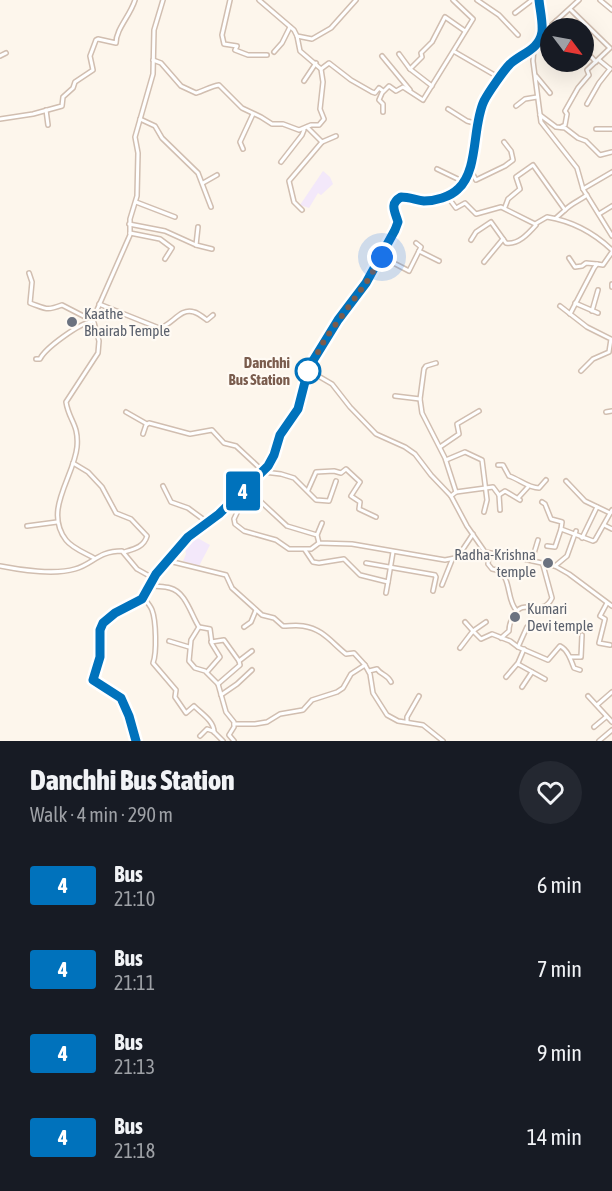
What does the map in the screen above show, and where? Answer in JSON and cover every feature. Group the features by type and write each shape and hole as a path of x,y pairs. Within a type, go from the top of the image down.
{"main road":[{"path":"539,0 541,18"},
{"path":"136,741 121,698 96,684 93,678 100,657 100,630 103,623 115,613 143,597 153,578 188,537 219,514 264,471 272,460 280,435 298,409 308,370 325,339 382,257 398,222 393,208 398,199 405,196 425,201 457,191 464,182 469,168 483,103 510,64 534,48 540,38"}],"street":[{"path":"0,119 60,107 63,97 73,88 75,82 93,70 90,56 96,40 116,43 116,33 126,21 135,0"},
{"path":"94,558 68,542 57,522 60,500 77,449 78,431 66,402 98,353 99,341 93,322 130,233 129,224 136,202 138,153 135,137 153,74 154,30 163,0"},
{"path":"230,0 222,35 224,44 237,46 236,51 248,55 267,55"},
{"path":"153,60 161,63 182,86 196,93 219,85 242,108 272,124 283,124 295,130 319,125 324,119 320,109 323,82 321,69 300,51 297,36 290,27 259,0"},
{"path":"297,36 312,39 321,35 331,28 356,0"},
{"path":"384,112 383,104 379,100 383,91 389,86 396,91 403,87 423,100 454,52 473,19 453,0"},
{"path":"477,0 499,15 518,35"},
{"path":"514,13 532,0"},
{"path":"560,18 579,0"},
{"path":"600,0 612,10"},
{"path":"561,127 565,125 567,107 589,75 587,70 610,48 570,9"},
{"path":"410,69 422,57 421,53 432,42 445,17 465,30"},
{"path":"274,52 282,43 290,27"},
{"path":"534,48 538,114 545,128 577,168 583,189 612,236"},
{"path":"454,52 500,78"},
{"path":"0,56 6,53"},
{"path":"399,54 410,69 432,86"},
{"path":"382,56 413,93"},
{"path":"587,104 599,83 611,69 594,58"},
{"path":"304,81 316,63"},
{"path":"321,69 329,63 372,92 375,93 378,88 383,91"},
{"path":"535,73 550,93"},
{"path":"516,106 525,99 537,97"},
{"path":"46,110 48,125"},
{"path":"448,110 467,121 478,123"},
{"path":"243,149 240,142 254,114"},
{"path":"538,114 556,127 561,127 586,141 600,155 612,152"},
{"path":"140,119 155,126 162,138 198,173 211,207"},
{"path":"306,128 322,142"},
{"path":"280,162 306,128"},
{"path":"596,129 612,129"},
{"path":"302,210 294,202 289,181 322,142 336,136"},
{"path":"469,168 476,180 506,166 514,158 504,142"},
{"path":"505,207 508,199 520,189 516,177 533,165 565,210"},
{"path":"437,169 464,182"},
{"path":"583,189 612,172"},
{"path":"203,183 218,175"},
{"path":"556,219 573,203 587,195"},
{"path":"447,196 456,208 465,203 476,214 505,207 521,218 537,224"},
{"path":"136,202 175,217"},
{"path":"599,214 612,206"},
{"path":"471,240 476,232 489,222 508,244 517,242 546,217 569,222 596,236 612,251 603,265 586,263 575,267 569,258"},
{"path":"129,224 165,231 196,245 212,249"},
{"path":"196,245 198,227"},
{"path":"130,233 162,240 172,248 165,259"},
{"path":"484,262 503,239"},
{"path":"382,257 409,271 422,246 416,243"},
{"path":"419,251 439,261"},
{"path":"570,314 597,264"},
{"path":"29,273 32,282 30,303 47,309 55,309 62,305 93,322"},
{"path":"592,311 598,290"},
{"path":"575,303 598,313"},
{"path":"99,304 159,328 168,325 186,311 195,312 207,320 213,315"},
{"path":"560,306 587,327 611,339 609,352 592,359 581,371"},
{"path":"36,359 40,359 43,353 74,330 87,322 93,322"},
{"path":"436,363 426,366 420,399 424,419 446,460 456,492"},
{"path":"308,370 332,384 376,434 415,454 431,476 451,495 472,534 487,553 488,564 504,574 510,601 516,610"},
{"path":"395,396 420,399"},
{"path":"440,447 459,434 457,424 479,411"},
{"path":"606,412 612,411"},
{"path":"126,412 147,424 151,423 190,434 212,430 224,443 236,446 264,471 288,476 308,490 316,500 329,501 336,481"},
{"path":"143,434 147,424"},
{"path":"446,460 465,452 482,459 487,490 484,512"},
{"path":"0,566 61,571 77,568 94,558 114,551 124,552 134,549 144,543 147,536 145,533 131,519 116,513 102,487 88,472 73,463"},
{"path":"498,465 503,465 509,476 528,486 539,488 546,480"},
{"path":"308,490 316,472 341,473 346,469 360,482 353,491 352,497 360,502 359,508 376,517"},
{"path":"561,529 594,541 611,512 585,501 566,481"},
{"path":"163,486 171,502 188,508 207,522"},
{"path":"499,495 505,492 518,500 528,486"},
{"path":"246,488 285,525 317,536"},
{"path":"451,495 456,492 494,488 499,495 500,510"},
{"path":"241,493 243,498 234,519 235,524 240,529 276,540 289,549 305,550 314,548 319,543 352,544 445,560 487,553 532,560 543,565 555,566 574,577 612,606"},
{"path":"542,502 545,504 550,519 562,522 555,548 547,546"},
{"path":"582,538 597,507"},
{"path":"27,526 57,522"},
{"path":"319,543 317,536 322,523"},
{"path":"604,525 612,529"},
{"path":"555,566 567,556 575,533"},
{"path":"460,552 472,534"},
{"path":"532,560 538,540"},
{"path":"305,550 313,562 346,560 360,575 388,582"},
{"path":"124,552 137,569 153,578"},
{"path":"386,593 393,552"},
{"path":"442,585 453,560"},
{"path":"169,561 226,574 230,587 262,615 274,618 283,626 302,626 323,632 331,643 346,654 354,653 365,665 369,671 373,693 385,712 395,720 423,725 443,741"},
{"path":"366,563 435,575 433,591"},
{"path":"501,638 509,631 516,610 521,606 537,608 551,601 543,565"},
{"path":"149,585 167,587 177,592 191,608 199,627 210,629 211,642 220,657 206,673"},
{"path":"143,597 152,609 153,615 157,651 153,663 176,690 175,697 186,713 194,706 211,722 214,732"},
{"path":"607,603 600,616 605,619 599,643 610,645"},
{"path":"244,627 251,622 256,610"},
{"path":"465,622 481,639 492,634 548,660 560,646 570,657 574,668 580,670"},
{"path":"460,648 473,631 486,622"},
{"path":"199,627 191,640 188,658 190,663 218,684 226,712 234,724"},
{"path":"518,647 527,627"},
{"path":"570,657 581,657 582,635"},
{"path":"211,642 225,640 240,665 218,684"},
{"path":"169,641 189,647"},
{"path":"506,677 518,663 524,649"},
{"path":"239,661 252,651"},
{"path":"518,663 545,679"},
{"path":"234,724 267,722 280,714 303,710 312,700 343,688 351,674 365,665"},
{"path":"369,671 377,669 388,675 392,682"},
{"path":"221,694 237,684 252,670"},
{"path":"522,687 532,672"},
{"path":"597,705 612,692"},
{"path":"407,722 407,717 419,696"},
{"path":"588,696 612,722"},
{"path":"594,728 612,712"},
{"path":"234,724 229,735 234,741"},
{"path":"200,736 207,729 223,741"},
{"path":"599,741 612,730"}],"shaded area":[{"path":"323,171 330,177 333,184 321,195 318,193 309,208 300,205"},
{"path":"194,536 210,545 199,566 183,561 186,554 185,548"}],"bus line":[{"name":"4","path":"136,741 125,704 121,698 94,683 93,680 100,657 100,630 103,623 115,613 142,599 153,578 188,537 219,514 268,466 280,435 298,409 308,370 325,339 366,283 395,230 398,219 393,211 395,201 401,197 409,197 425,201 447,196 461,187 472,158 480,110 485,98 507,67 534,48 542,34 539,0"}],"place":[{"name":"Kaathe Bhairab Temple","path":"72,322"},
{"name":"Danchhi Bus Station","path":"308,371"},
{"name":"Radha-Krishna temple","path":"548,563"},
{"name":"Kumari Devi temple","path":"515,617"}],"route":[{"path":"308,371 325,339 382,257"}]}
